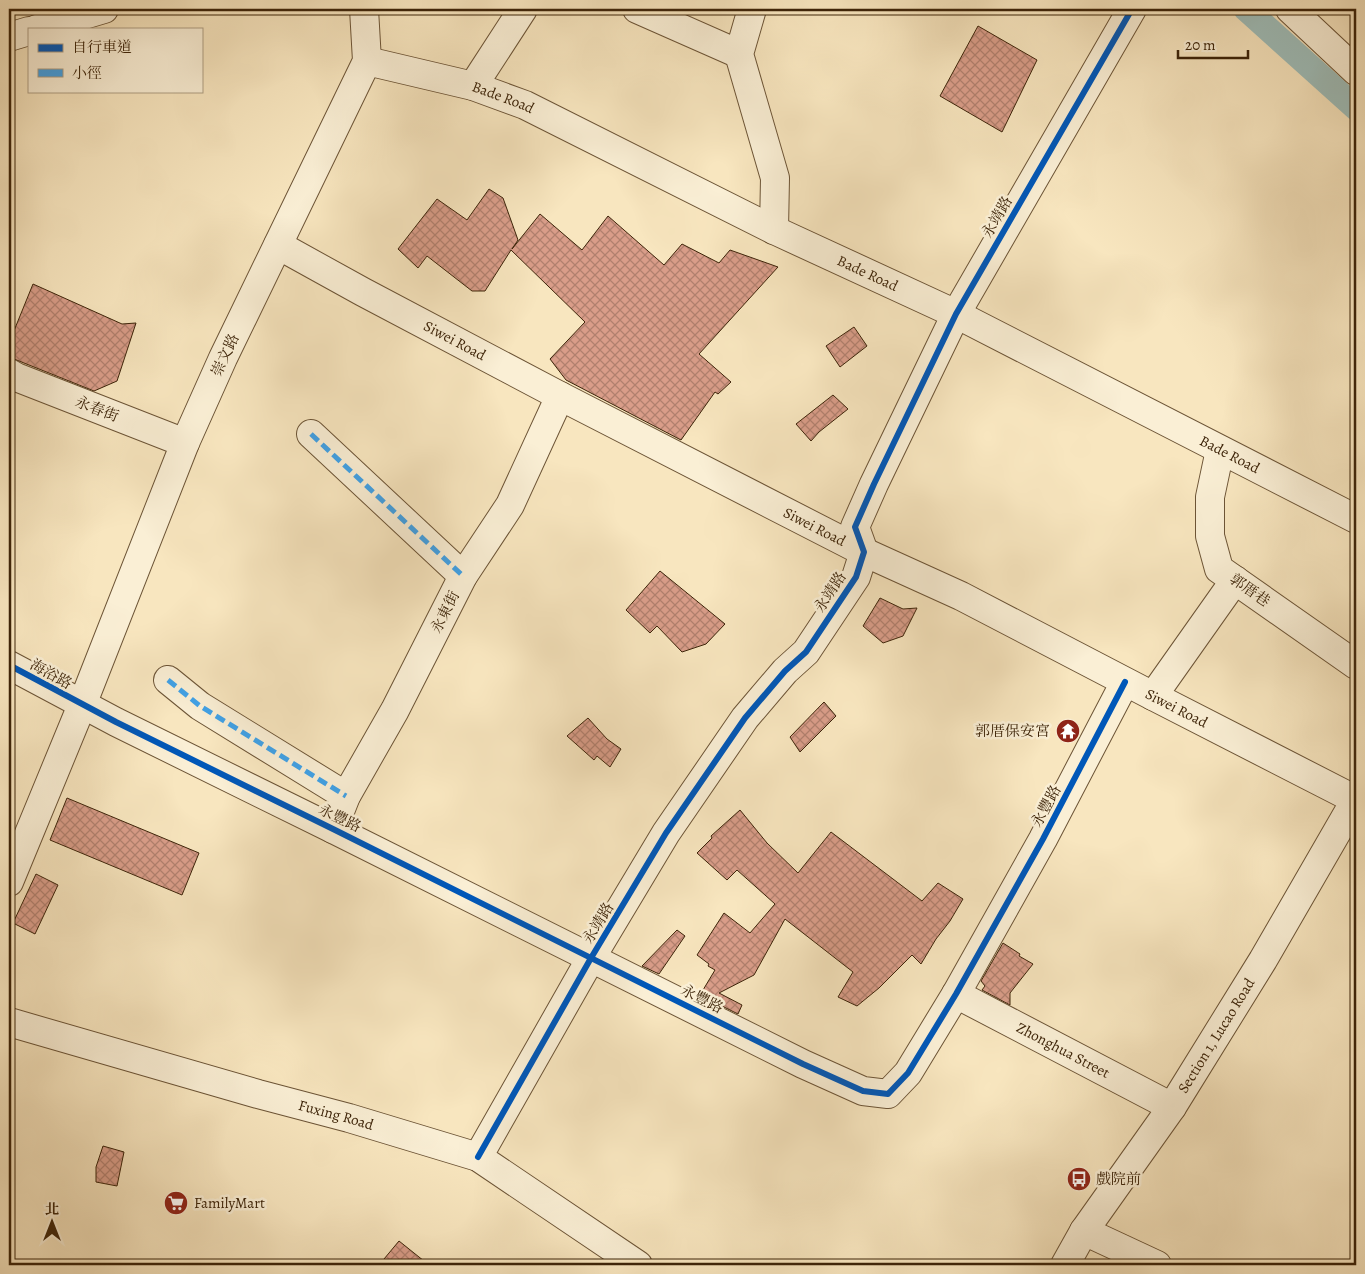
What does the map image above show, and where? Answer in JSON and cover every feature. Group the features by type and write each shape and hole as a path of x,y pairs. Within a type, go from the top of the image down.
{"street":[{"path":"40,28 104,9"},
{"name":"崇文路","path":"82,705 185,443 223,358 367,61 364,9"},
{"path":"473,86 523,9"},
{"path":"637,9 739,54"},
{"path":"752,9 739,54 775,178 774,230"},
{"name":"永靖路","path":"478,1157 591,958 666,833 745,718 785,672 806,652 856,577 864,552 855,527 956,314 1132,9"},
{"path":"1290,9 1356,71"},
{"path":"9,37 28,31"},
{"name":"Bade Road","path":"367,61 473,86 525,106 774,230 956,314 1356,520"},
{"name":"Siwei Road","path":"278,245 560,396 864,552 961,596 1125,682 1356,799"},
{"name":"永春街","path":"9,373 185,443"},
{"name":"永東街","path":"333,829 346,796 395,710 463,576 510,506 560,396"},
{"path":"311,434 463,576"},
{"name":"郭厝巷","path":"1220,450 1210,497 1210,536 1219,569 1356,664"},
{"path":"1153,696 1235,580"},
{"name":"海浴路","path":"9,665 82,705 9,882"},
{"path":"168,680 200,706 346,796"},
{"name":"永豐路","path":"82,705 811,1068 863,1091 888,1094 908,1073 956,994 1043,840 1125,682"},
{"name":"Section 1, Lucao Road","path":"1065,1265 1084,1231 1172,1107 1263,960 1356,799"},
{"name":"Zhonghua Street","path":"956,994 1172,1107"},
{"name":"Fuxing Road","path":"9,1022 258,1094 349,1118 478,1157 638,1265"},
{"path":"1084,1231 1157,1265"}],"building":[{"path":"978,26 1037,60 1002,132 940,96"},
{"path":"489,189 503,198 518,240 512,249 540,214 582,250 608,216 664,265 682,244 719,263 730,250 778,267 699,354 731,382 718,394 715,392 681,440 566,380 550,359 585,322 511,250 485,291 472,291 427,256 418,268 398,249 437,199 467,220"},
{"path":"33,284 122,324 136,323 117,381 94,391 9,357 9,343"},
{"path":"854,327 867,346 840,367 826,346"},
{"path":"833,395 848,409 819,432 811,441 796,424"},
{"path":"660,571 725,624 706,644 682,652 657,626 650,633 626,610"},
{"path":"880,598 903,609 917,608 903,636 883,643 863,626"},
{"path":"824,702 836,716 800,752 790,737"},
{"path":"588,718 607,739 621,749 610,767 597,756 594,760 567,736"},
{"path":"67,798 199,853 182,895 50,840"},
{"path":"740,810 767,843 798,873 831,832 922,901 938,883 963,899 921,964 912,955 879,988 857,1006 838,997 853,972 785,919 754,975 719,993 742,1005 738,1014 700,995 715,970 697,955 724,913 750,933 775,904 737,870 727,880 697,853 712,838 711,836"},
{"path":"36,874 58,885 35,934 13,923"},
{"path":"677,930 685,936 659,974 642,966"},
{"path":"1003,943 1033,964 1010,993 1010,1005 982,990 985,986 981,981"},
{"path":"103,1146 124,1152 117,1186 96,1182 96,1167"},
{"path":"399,1241 429,1265 379,1265"}],"waterway":[{"path":"1246,9 1356,108"}],"marked path":[{"path":"311,434 463,576"},
{"path":"168,680 200,706 346,796"}],"cycle path":[{"path":"478,1157 591,958 666,833 745,718 785,671 806,652 856,577 864,552 855,527 956,314 1132,9"},
{"path":"9,665 116,722 803,1064 863,1091 888,1094 908,1073 956,994 1043,839 1125,682"}],"place":[{"name":"郭厝保安宮","path":"1068,731"},
{"name":"戲院前","path":"1079,1179"},
{"name":"FamilyMart","path":"176,1203"}]}
